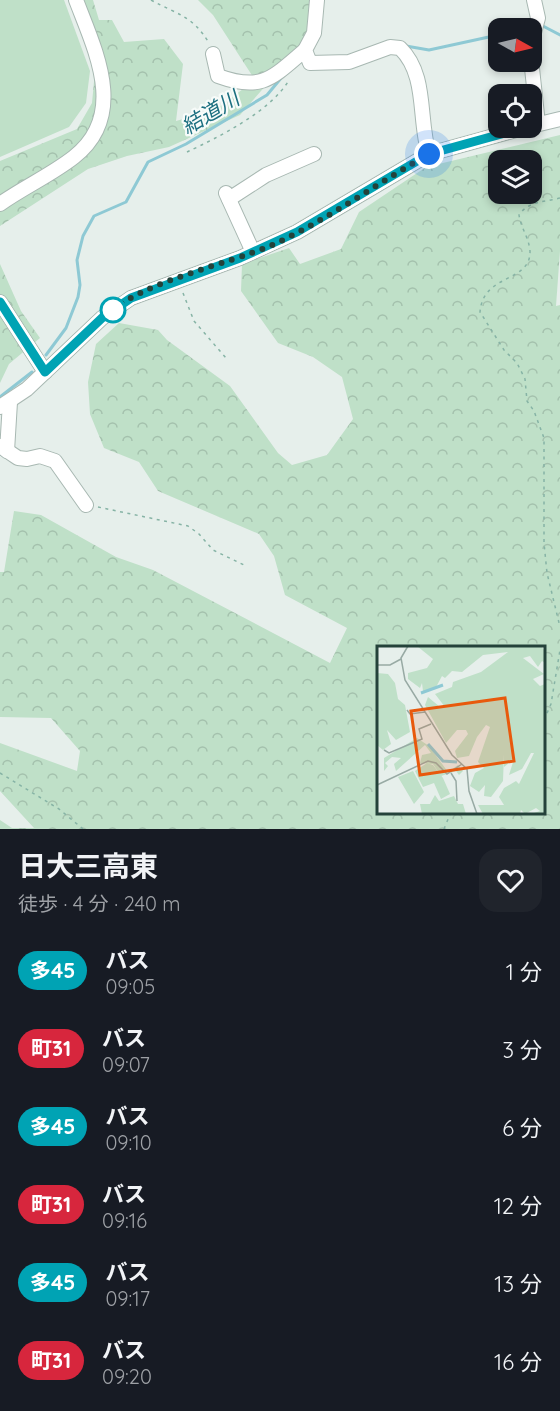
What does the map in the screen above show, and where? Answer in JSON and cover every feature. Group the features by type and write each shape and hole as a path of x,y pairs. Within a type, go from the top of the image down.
{"street":[{"path":"0,204 75,156 98,124 105,84 102,68 76,0"},
{"path":"213,54 218,76 242,85 253,85 307,55 314,33 317,0"},
{"path":"534,0 536,18"},
{"path":"307,55 318,63 342,63 360,59 390,47 400,48 408,59 421,93 427,148"},
{"path":"542,123 560,119"},
{"path":"86,505 55,461 40,456 18,458 3,448 5,404 45,372 116,307 141,293 253,252 324,218 427,148 488,135"},
{"path":"253,252 227,195 314,154"},
{"path":"0,302 45,372"}],"path":[{"path":"152,0 182,13 201,31 213,54"},
{"path":"187,152 218,137 254,114 284,90 293,74"},
{"path":"560,198 534,203 522,210 519,215 530,252 528,264 509,279 493,285 485,292 480,312 504,350 518,363 525,379 527,401 534,411 544,438 544,543 547,573 560,627"},
{"path":"177,280 194,321 226,358"},
{"path":"86,505 188,526 199,534 213,550 243,565"},
{"path":"545,716 551,704 560,650"},
{"path":"0,773 59,809 83,829"},
{"path":"444,829 451,814"}],"green space":[{"path":"0,0 64,0 90,71 86,103 69,127 0,157"},
{"path":"70,0 93,0 99,20 112,20 124,42 164,39 183,64 176,121 215,110 255,80 213,15 198,0 323,0 323,20 240,115 169,147 127,156 88,169 0,226 0,161 77,129 92,103 95,71"},
{"path":"560,135 560,251 556,306 560,305 560,829 0,829 0,820 12,828 34,828 0,791 0,743 77,771 80,751 51,718 0,717 0,572 4,572 14,511 41,515 116,557 153,570 330,663 347,628 285,595 274,556 259,534 158,491 139,462 104,448 90,414 88,382 96,344 119,323 158,330 167,340 230,386 278,453 292,465 327,455 353,419 342,377 313,357 278,343 241,291 242,264 289,248 300,264 341,249 359,212 426,167 488,152 488,204 542,204 542,150 497,150"},
{"path":"0,264 21,311 40,338 9,364 0,383"}],"waterway":[{"name":"結道川","path":"542,26 560,35"},
{"name":"結道川","path":"406,46 429,50 488,37"},
{"name":"結道川","path":"46,355 66,328 78,297 80,285 77,260 83,236 94,216 126,202 148,162 186,144 267,95 282,77"},
{"name":"結道川","path":"0,397 32,372"}],"bus line":[{"name":"多45","path":"0,302 45,372 102,318 131,298 270,245 337,210 429,154 488,137"}],"route":[{"path":"113,310 141,293 240,258 297,232 429,154"}]}
